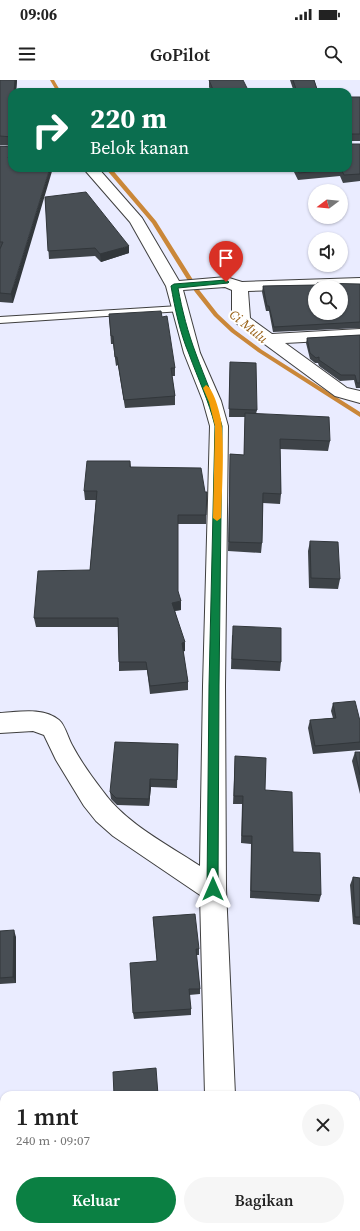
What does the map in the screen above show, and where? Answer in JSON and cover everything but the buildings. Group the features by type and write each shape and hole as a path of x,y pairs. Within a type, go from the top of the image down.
{"street":[{"path":"94,172 137,221 180,286 179,309 192,353 212,402 219,426 214,686 213,889 220,1091"},
{"path":"180,286 226,282 240,287 360,282"},
{"path":"240,287 240,311 242,320 341,392 360,397"},
{"path":"267,339 360,334"},
{"path":"0,723 33,720 44,723 52,728 64,753 93,798 105,813 122,828 213,889"}],"lane":[{"path":"0,320 179,309"}],"waterway":[{"name":"Ci Mulu","path":"52,80 57,88"},
{"name":"Ci Mulu","path":"111,172 154,222 198,292 216,315 233,331 260,351 360,415"}],"slow traffic":[{"path":"206,388 219,426 217,518"}],"route":[{"path":"213,889 214,686 219,426 212,402 192,353 174,286 226,282"}]}
